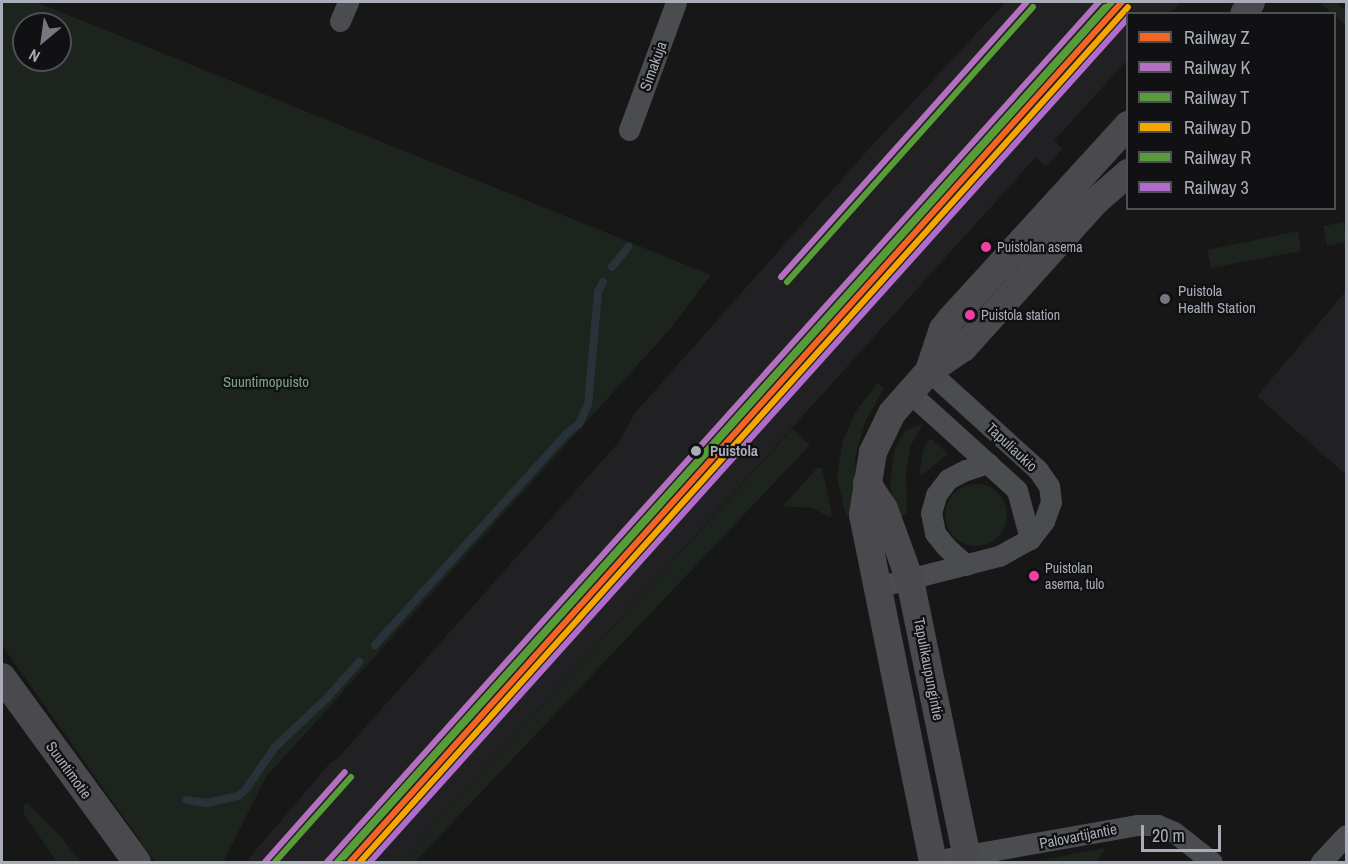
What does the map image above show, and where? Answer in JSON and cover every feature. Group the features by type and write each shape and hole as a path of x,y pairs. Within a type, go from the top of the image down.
{"main road":[{"path":"929,371 943,329 951,319 1126,127"},
{"path":"933,862 863,515 869,466 877,438 892,413 929,371 963,348 1096,201 1126,175"},
{"name":"Tapulikaupungintie","path":"867,483 884,509 910,580 967,859"},
{"name":"Suuntimotie","path":"2,677 137,862"}],"street":[{"name":"Simakuja","path":"629,130 676,2"},
{"name":"Tapuliaukio","path":"877,586 910,580 999,556 1030,539 1044,521 1051,502 1049,486 1038,470 929,371"},
{"name":"Tapuliaukio","path":"910,393 1017,490 1030,539"},
{"name":"Tapuliaukio","path":"966,565 947,548 935,533 931,513 936,495 948,479 988,464"},
{"name":"Palovartijantie","path":"933,862 967,859 1122,828 1158,825 1174,831 1212,862"},
{"path":"1321,862 1347,835"}],"shaded area":[{"path":"1006,2 1181,2 1171,12 1126,12 1126,61 1054,141 1062,149 1046,167 1035,158 401,862 246,862 330,763 338,758 619,442 635,413 867,151"},
{"path":"1346,291 1346,475 1257,396"}],"green space":[{"name":"Suuntimopuisto","path":"2,2 36,2 61,12 12,12 12,72 72,72 72,17 711,275 671,328 266,777 223,862 155,862 2,645"},
{"path":"1319,2 1340,2 1338,4 1346,11 1346,26 1336,17 1336,12 1330,12"},
{"path":"1344,222 1346,242 1327,246 1323,226"},
{"path":"1298,231 1301,251 1211,268 1207,250"},
{"path":"877,383 884,388 865,422 855,458 858,513 846,516 837,478 842,443 856,411"},
{"path":"923,424 911,445 906,471 907,513 898,520 890,487 894,450 906,430"},
{"path":"792,429 810,445 415,862 401,862"},
{"path":"929,440 933,440 948,454 919,477 923,451"},
{"path":"817,468 822,468 832,515 830,517 812,508 783,506"},
{"path":"976,484 988,486 998,493 1005,503 1007,515 1005,527 998,537 988,544 976,546 964,544 954,537 947,527 945,515 947,503 954,493 964,486"},
{"path":"27,803 60,836 81,862 57,862 24,814 24,805"},
{"path":"1105,848 1097,862 1032,862"}],"waterway":[{"path":"612,267 628,247"},
{"path":"375,645 566,434 579,424 588,405 598,292 603,282"},
{"path":"186,800 207,803 238,796 246,789 275,747 328,697 359,662"}],"rail line":[{"name":"K","path":"781,277 1027,2"},
{"name":"K","path":"327,862 1099,2"},
{"name":"R","path":"344,857 1112,2"},
{"name":"Z","path":"350,862 1122,2"},
{"name":"T","path":"787,282 1033,7"},
{"name":"T","path":"337,862 1105,7"},
{"name":"D","path":"360,862 1128,7"},
{"name":"3","path":"370,862 1126,20"},
{"name":"K","path":"265,862 345,772"},
{"name":"T","path":"275,862 351,777"}],"place":[{"name":"Puistolan asema","path":"986,247"},
{"name":"Puistola Health Station","path":"1165,299"},
{"name":"Puistola station","path":"970,315"},
{"name":"Puistola","path":"696,451"},
{"name":"Puistolan asema, tulo","path":"1034,576"}]}
